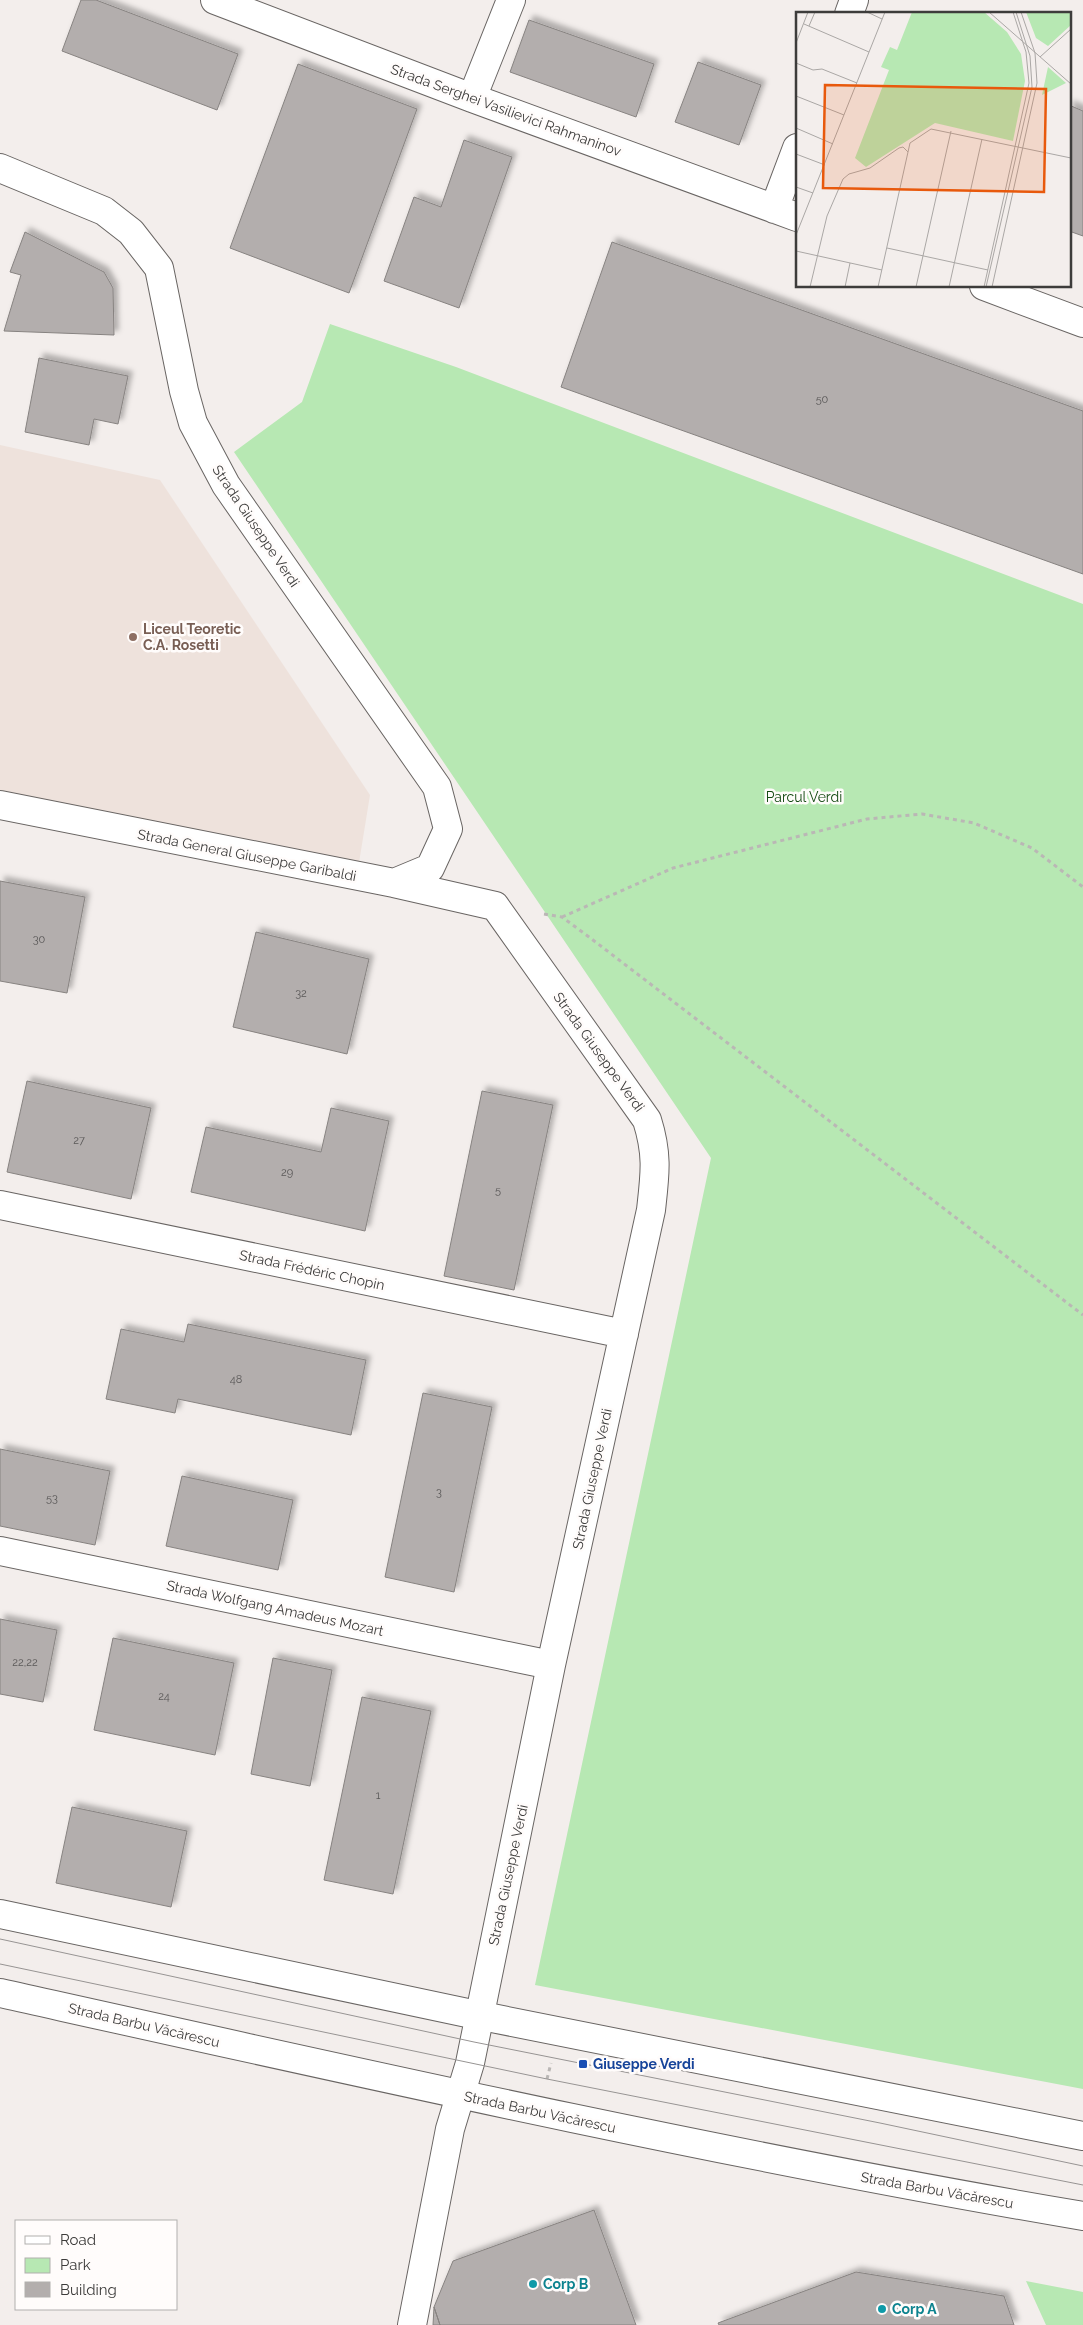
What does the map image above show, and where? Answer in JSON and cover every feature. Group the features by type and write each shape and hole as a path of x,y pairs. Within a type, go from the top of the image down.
{"street":[{"name":"Strada Serghei Vasilievici Rahmaninov","path":"215,0 245,5 472,98 785,213"},
{"path":"472,98 510,0"},
{"path":"850,12 854,0"},
{"path":"785,213 796,153"},
{"name":"Strada Giuseppe Verdi","path":"0,168 104,211 131,232 159,268 184,391 193,423 222,478 437,787 448,829 430,868 394,883"},
{"path":"989,288 1083,323"},
{"name":"Strada General Giuseppe Garibaldi","path":"0,805 394,883 495,906"},
{"name":"Strada Giuseppe Verdi","path":"412,2325 450,2129 470,2063 551,1664 651,1210 656,1162 652,1135 647,1120 495,906"},
{"name":"Strada Frédéric Chopin","path":"0,1205 624,1334"},
{"name":"Strada Wolfgang Amadeus Mozart","path":"0,1551 551,1664"},
{"path":"0,1914 479,2015 1083,2136"},
{"name":"Strada Barbu Văcărescu","path":"0,1993 540,2112 873,2179 1083,2216"}],"path":[{"path":"1083,887 1032,848 974,823 922,814 867,819 673,868 562,917 1083,1316"},
{"path":"540,2112 558,2031"}],"shaded area":[{"name":"Liceul Teoretic C.A. Rosetti","path":"0,445 160,480 370,795 357,875 0,805"}],"green space":[{"name":"Parcul Verdi","path":"330,324 456,367 1083,604 1083,2089 535,1985 711,1158 234,452 302,402"},
{"path":"1026,2281 1083,2292 1083,2325 1046,2325"}],"building":[{"path":"81,0 96,0 238,54 217,110 62,51"},
{"path":"529,20 654,64 636,117 510,72"},
{"path":"698,62 761,85 739,145 675,122"},
{"path":"298,64 417,109 349,293 230,248"},
{"path":"1070,105 1083,111 1083,236 1070,231"},
{"path":"464,140 512,157 459,308 384,281 414,197 441,207"},
{"path":"25,232 104,272 113,288 114,335 4,331 21,275 10,272"},
{"path":"612,242 1083,411 1083,574 561,387"},
{"path":"39,358 128,376 118,424 94,419 89,445 25,432"},
{"path":"0,881 85,897 67,993 0,981"},
{"path":"256,932 369,959 347,1054 233,1027"},
{"path":"27,1081 151,1108 131,1199 7,1172"},
{"path":"482,1091 553,1105 514,1290 444,1276"},
{"path":"331,1108 389,1121 365,1231 191,1192 206,1127 321,1152"},
{"path":"188,1324 366,1360 351,1435 178,1399 175,1413 106,1399 121,1329 184,1342"},
{"path":"423,1393 492,1407 454,1592 385,1577"},
{"path":"0,1449 110,1471 95,1545 0,1526"},
{"path":"182,1476 293,1500 278,1570 166,1546"},
{"path":"0,1619 57,1630 43,1702 0,1694"},
{"path":"113,1638 234,1663 215,1755 94,1730"},
{"path":"273,1658 332,1670 310,1786 251,1774"},
{"path":"362,1697 431,1711 393,1894 324,1880"},
{"path":"72,1807 187,1831 171,1907 56,1883"},
{"name":"Corp B","path":"594,2210 636,2325 440,2325 434,2307 453,2261"},
{"name":"Corp A","path":"856,2272 1004,2296 1014,2325 719,2325 718,2323"},
{"path":"434,2307 440,2325 433,2325"}],"tram line":[{"path":"0,1939 474,2042 880,2123 1083,2166"},
{"path":"0,1964 547,2079 1083,2185"}],"place":[{"name":"Liceul Teoretic C.A. Rosetti","path":"133,637"},
{"name":"Giuseppe Verdi","path":"583,2064"},
{"name":"Corp B","path":"533,2284"},
{"name":"Corp A","path":"882,2309"}]}
